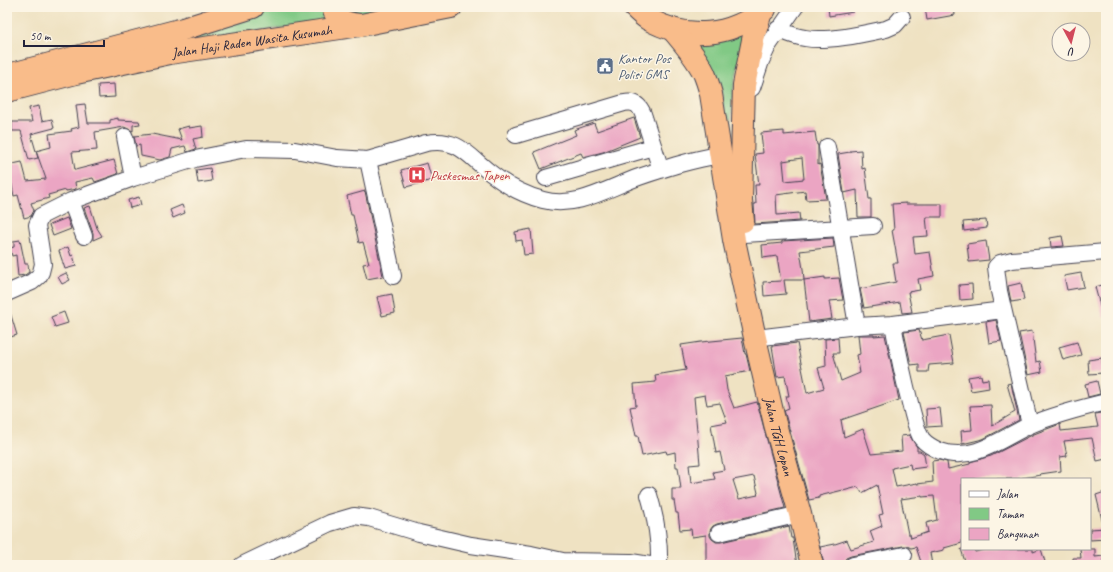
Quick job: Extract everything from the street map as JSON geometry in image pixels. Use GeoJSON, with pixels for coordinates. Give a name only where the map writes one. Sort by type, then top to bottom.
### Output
{"type":"FeatureCollection","features":[{"type":"Feature","properties":{"kind":"highway","name":"Jalan Haji Raden Wasita Kusumah"},"geometry":{"type":"LineString","coordinates":[[7,76],[183,29],[253,7]]}},
{"type":"Feature","properties":{"kind":"highway"},"geometry":{"type":"LineString","coordinates":[[333,7],[336,16],[341,21],[361,25]]}},
{"type":"Feature","properties":{"kind":"highway","name":"Jalan Haji Raden Wasita Kusumah"},"geometry":{"type":"LineString","coordinates":[[7,91],[76,73],[170,52],[361,25],[451,7]]}},
{"type":"Feature","properties":{"kind":"highway"},"geometry":{"type":"LineString","coordinates":[[634,7],[648,18],[672,29],[689,33],[723,31],[740,25],[764,10]]}},
{"type":"Feature","properties":{"kind":"highway"},"geometry":{"type":"LineString","coordinates":[[749,306],[734,240],[734,200],[744,85],[754,36],[764,10]]}},
{"type":"Feature","properties":{"kind":"highway"},"geometry":{"type":"LineString","coordinates":[[672,29],[688,48],[704,74],[714,106],[721,155],[744,234],[749,306]]}},
{"type":"Feature","properties":{"kind":"highway","name":"Jalan TGH Lopan"},"geometry":{"type":"LineString","coordinates":[[749,306],[754,338],[812,565]]}},
{"type":"Feature","properties":{"kind":"street"},"geometry":{"type":"LineString","coordinates":[[742,118],[761,61],[768,46],[778,29],[795,7]]}},
{"type":"Feature","properties":{"kind":"street"},"geometry":{"type":"LineString","coordinates":[[778,29],[793,36],[819,39],[886,29],[895,25],[902,17]]}},
{"type":"Feature","properties":{"kind":"street"},"geometry":{"type":"LineString","coordinates":[[516,134],[624,103],[634,102],[639,106],[644,114],[661,170]]}},
{"type":"Feature","properties":{"kind":"street"},"geometry":{"type":"LineString","coordinates":[[125,137],[133,178]]}},
{"type":"Feature","properties":{"kind":"street"},"geometry":{"type":"LineString","coordinates":[[7,293],[32,282],[41,272],[43,264],[37,228],[38,220],[43,214],[70,201],[133,178],[195,159],[246,149],[295,150],[337,158],[368,160],[426,143],[447,142],[462,150],[491,174],[509,186],[529,196],[563,203],[580,200],[661,170],[707,157],[721,155]]}},
{"type":"Feature","properties":{"kind":"street"},"geometry":{"type":"LineString","coordinates":[[546,178],[654,147]]}},
{"type":"Feature","properties":{"kind":"street"},"geometry":{"type":"LineString","coordinates":[[827,147],[857,326]]}},
{"type":"Feature","properties":{"kind":"street"},"geometry":{"type":"LineString","coordinates":[[368,160],[393,276]]}},
{"type":"Feature","properties":{"kind":"street"},"geometry":{"type":"LineString","coordinates":[[70,201],[84,236]]}},
{"type":"Feature","properties":{"kind":"street"},"geometry":{"type":"LineString","coordinates":[[744,234],[873,226]]}},
{"type":"Feature","properties":{"kind":"street"},"geometry":{"type":"LineString","coordinates":[[1030,425],[1003,310],[996,267],[1000,263],[1030,257],[1106,252]]}},
{"type":"Feature","properties":{"kind":"street"},"geometry":{"type":"LineString","coordinates":[[754,338],[857,326],[893,324],[1003,310]]}},
{"type":"Feature","properties":{"kind":"street"},"geometry":{"type":"LineString","coordinates":[[893,324],[906,388],[919,433],[923,440],[934,449],[948,454],[968,453],[992,445],[1030,425],[1106,402]]}},
{"type":"Feature","properties":{"kind":"street"},"geometry":{"type":"LineString","coordinates":[[649,495],[658,527],[659,565]]}},
{"type":"Feature","properties":{"kind":"street"},"geometry":{"type":"LineString","coordinates":[[719,533],[800,514]]}},
{"type":"Feature","properties":{"kind":"street"},"geometry":{"type":"LineString","coordinates":[[242,565],[330,523],[354,516],[369,518],[419,533],[471,545],[532,554],[563,561],[631,562],[650,565]]}},
{"type":"Feature","properties":{"kind":"street"},"geometry":{"type":"LineString","coordinates":[[853,565],[904,554]]}},
{"type":"Feature","properties":{"kind":"green space"},"geometry":{"type":"Polygon","coordinates":[[[263,7],[324,7],[329,20],[27,71],[263,7]]]}},
{"type":"Feature","properties":{"kind":"green space"},"geometry":{"type":"Polygon","coordinates":[[[336,7],[419,7],[348,21],[336,7]]]}},
{"type":"Feature","properties":{"kind":"green space"},"geometry":{"type":"Polygon","coordinates":[[[748,29],[734,84],[731,123],[734,193],[720,82],[686,40],[748,29]]]}},
{"type":"Feature","properties":{"kind":"building"},"geometry":{"type":"Polygon","coordinates":[[[828,7],[853,7],[853,12],[829,16],[828,7]]]}},
{"type":"Feature","properties":{"kind":"building"},"geometry":{"type":"Polygon","coordinates":[[[925,7],[954,7],[955,15],[927,20],[925,7]]]}},
{"type":"Feature","properties":{"kind":"building"},"geometry":{"type":"Polygon","coordinates":[[[114,84],[115,97],[99,98],[98,85],[114,84]]]}},
{"type":"Feature","properties":{"kind":"building"},"geometry":{"type":"Polygon","coordinates":[[[85,104],[88,123],[110,123],[110,120],[118,118],[118,120],[139,121],[140,124],[133,125],[133,131],[124,127],[95,132],[97,150],[72,152],[75,170],[114,160],[118,174],[95,182],[93,178],[75,182],[76,189],[48,195],[49,198],[31,203],[34,211],[31,216],[24,218],[18,195],[14,196],[8,165],[22,162],[27,181],[46,179],[36,151],[51,147],[49,134],[72,131],[71,129],[79,127],[76,105],[85,104]]]}},
{"type":"Feature","properties":{"kind":"building"},"geometry":{"type":"Polygon","coordinates":[[[39,106],[42,121],[52,119],[54,128],[31,134],[38,158],[29,160],[21,131],[12,131],[12,122],[32,122],[29,108],[39,106]]]}},
{"type":"Feature","properties":{"kind":"building"},"geometry":{"type":"Polygon","coordinates":[[[634,118],[640,137],[603,152],[583,157],[581,153],[541,169],[534,152],[576,135],[574,130],[594,123],[597,131],[634,118]]]}},
{"type":"Feature","properties":{"kind":"building"},"geometry":{"type":"Polygon","coordinates":[[[189,126],[189,128],[202,126],[203,137],[193,139],[196,149],[187,152],[185,146],[172,149],[170,157],[160,160],[141,156],[140,145],[136,146],[134,136],[152,134],[182,140],[178,129],[189,126]]]}},
{"type":"Feature","properties":{"kind":"building"},"geometry":{"type":"Polygon","coordinates":[[[784,131],[784,135],[815,132],[818,145],[818,165],[820,164],[826,199],[806,200],[805,191],[776,195],[777,215],[799,213],[800,221],[755,224],[755,185],[759,185],[755,154],[763,153],[761,133],[784,131]],[[802,158],[783,161],[785,181],[804,179],[802,158]]]}},
{"type":"Feature","properties":{"kind":"building"},"geometry":{"type":"Polygon","coordinates":[[[861,150],[862,169],[865,168],[869,199],[871,199],[871,217],[858,217],[857,190],[844,193],[838,154],[861,150]]]}},
{"type":"Feature","properties":{"kind":"building","name":"Puskesmas Tapen"},"geometry":{"type":"Polygon","coordinates":[[[427,163],[432,180],[406,187],[401,170],[427,163]]]}},
{"type":"Feature","properties":{"kind":"building"},"geometry":{"type":"Polygon","coordinates":[[[210,168],[212,181],[198,183],[196,170],[210,168]]]}},
{"type":"Feature","properties":{"kind":"building"},"geometry":{"type":"Polygon","coordinates":[[[365,191],[383,276],[367,279],[363,264],[369,263],[363,242],[359,243],[347,196],[365,191]]]}},
{"type":"Feature","properties":{"kind":"building"},"geometry":{"type":"Polygon","coordinates":[[[139,197],[141,205],[130,208],[128,200],[139,197]]]}},
{"type":"Feature","properties":{"kind":"building"},"geometry":{"type":"Polygon","coordinates":[[[892,204],[942,204],[942,217],[926,217],[928,236],[913,237],[915,254],[930,252],[934,276],[918,279],[920,290],[908,292],[912,312],[902,313],[900,302],[864,308],[860,289],[896,282],[893,263],[898,263],[892,230],[894,230],[892,204]]]}},
{"type":"Feature","properties":{"kind":"building"},"geometry":{"type":"Polygon","coordinates":[[[182,205],[185,213],[173,218],[170,210],[182,205]]]}},
{"type":"Feature","properties":{"kind":"building"},"geometry":{"type":"Polygon","coordinates":[[[90,206],[97,228],[102,236],[93,240],[93,233],[84,208],[90,206]]]}},
{"type":"Feature","properties":{"kind":"building"},"geometry":{"type":"Polygon","coordinates":[[[67,218],[71,229],[53,236],[49,225],[67,218]]]}},
{"type":"Feature","properties":{"kind":"building"},"geometry":{"type":"Polygon","coordinates":[[[986,220],[987,228],[964,231],[963,222],[986,220]]]}},
{"type":"Feature","properties":{"kind":"building"},"geometry":{"type":"Polygon","coordinates":[[[531,229],[533,254],[524,255],[522,240],[516,241],[515,232],[531,229]]]}},
{"type":"Feature","properties":{"kind":"building"},"geometry":{"type":"Polygon","coordinates":[[[1062,236],[1064,246],[1051,247],[1050,238],[1062,236]]]}},
{"type":"Feature","properties":{"kind":"building"},"geometry":{"type":"Polygon","coordinates":[[[833,238],[834,247],[800,251],[804,280],[784,280],[786,294],[764,296],[763,282],[781,281],[777,256],[763,258],[762,245],[782,243],[782,241],[833,238]]]}},
{"type":"Feature","properties":{"kind":"building"},"geometry":{"type":"Polygon","coordinates":[[[20,240],[25,264],[28,264],[29,272],[25,275],[18,276],[16,255],[12,256],[10,248],[14,247],[14,241],[20,240]]]}},
{"type":"Feature","properties":{"kind":"building"},"geometry":{"type":"Polygon","coordinates":[[[986,241],[989,260],[969,262],[967,244],[986,241]]]}},
{"type":"Feature","properties":{"kind":"building"},"geometry":{"type":"Polygon","coordinates":[[[68,247],[71,256],[73,255],[76,266],[65,269],[59,251],[68,247]]]}},
{"type":"Feature","properties":{"kind":"building"},"geometry":{"type":"Polygon","coordinates":[[[66,273],[70,280],[62,284],[58,277],[66,273]]]}},
{"type":"Feature","properties":{"kind":"building"},"geometry":{"type":"Polygon","coordinates":[[[1081,273],[1084,287],[1067,290],[1064,276],[1081,273]]]}},
{"type":"Feature","properties":{"kind":"building"},"geometry":{"type":"Polygon","coordinates":[[[825,277],[825,279],[839,278],[843,300],[829,301],[832,319],[809,322],[804,280],[825,277]]]}},
{"type":"Feature","properties":{"kind":"building"},"geometry":{"type":"Polygon","coordinates":[[[1021,283],[1024,300],[1011,302],[1008,286],[1021,283]]]}},
{"type":"Feature","properties":{"kind":"building"},"geometry":{"type":"Polygon","coordinates":[[[972,284],[973,299],[960,300],[959,285],[972,284]]]}},
{"type":"Feature","properties":{"kind":"building"},"geometry":{"type":"Polygon","coordinates":[[[1106,284],[1106,317],[1103,317],[1095,287],[1106,284]]]}},
{"type":"Feature","properties":{"kind":"building"},"geometry":{"type":"Polygon","coordinates":[[[392,294],[395,313],[382,316],[377,297],[392,294]]]}},
{"type":"Feature","properties":{"kind":"building"},"geometry":{"type":"Polygon","coordinates":[[[9,309],[17,335],[7,338],[7,310],[9,309]]]}},
{"type":"Feature","properties":{"kind":"building"},"geometry":{"type":"Polygon","coordinates":[[[64,312],[68,323],[55,327],[51,317],[64,312]]]}},
{"type":"Feature","properties":{"kind":"building"},"geometry":{"type":"Polygon","coordinates":[[[996,320],[1001,341],[989,343],[986,322],[996,320]]]}},
{"type":"Feature","properties":{"kind":"building"},"geometry":{"type":"Polygon","coordinates":[[[919,330],[922,340],[949,335],[954,363],[929,365],[928,372],[919,372],[919,364],[911,365],[904,332],[919,330]]]}},
{"type":"Feature","properties":{"kind":"building"},"geometry":{"type":"Polygon","coordinates":[[[1032,331],[1036,362],[1040,361],[1042,372],[1028,375],[1019,333],[1032,331]]]}},
{"type":"Feature","properties":{"kind":"building"},"geometry":{"type":"Polygon","coordinates":[[[858,335],[885,335],[899,400],[841,420],[844,437],[863,429],[871,454],[902,451],[901,436],[909,435],[917,447],[917,451],[924,454],[926,467],[911,469],[910,464],[892,468],[896,487],[933,482],[932,461],[939,460],[947,462],[948,469],[970,464],[970,462],[991,456],[1034,434],[1060,424],[1061,431],[1098,427],[1095,414],[1106,412],[1106,459],[1097,461],[1092,438],[1064,441],[1067,456],[1060,457],[1061,471],[1022,478],[961,478],[961,543],[944,548],[944,550],[930,553],[932,565],[922,565],[916,547],[911,548],[903,546],[851,556],[846,558],[844,564],[841,565],[824,565],[820,547],[847,540],[851,549],[874,542],[870,531],[882,526],[879,515],[883,514],[877,485],[862,493],[858,487],[819,496],[819,498],[809,500],[784,410],[789,408],[786,396],[789,396],[785,376],[777,377],[772,346],[797,343],[807,393],[824,388],[818,368],[826,366],[825,339],[838,338],[839,353],[833,353],[841,381],[860,373],[857,355],[860,354],[858,335]],[[934,496],[901,499],[908,534],[910,534],[911,538],[928,532],[926,523],[937,520],[934,496]]]}},
{"type":"Feature","properties":{"kind":"building"},"geometry":{"type":"Polygon","coordinates":[[[742,338],[750,371],[725,376],[727,390],[734,408],[757,402],[785,508],[717,524],[710,530],[710,536],[716,542],[721,542],[789,526],[791,538],[793,538],[797,565],[706,565],[706,535],[692,537],[691,529],[680,530],[678,513],[676,513],[674,500],[672,500],[672,489],[681,489],[678,467],[676,467],[675,452],[667,454],[666,451],[642,456],[630,407],[636,406],[634,384],[656,382],[655,375],[686,370],[681,345],[742,338]],[[705,395],[694,397],[700,464],[689,465],[691,483],[715,479],[713,472],[724,470],[720,452],[716,453],[711,425],[727,422],[720,403],[707,405],[705,395]],[[754,476],[733,480],[739,499],[758,495],[754,476]]]}},
{"type":"Feature","properties":{"kind":"building"},"geometry":{"type":"Polygon","coordinates":[[[1077,342],[1081,355],[1063,360],[1059,347],[1077,342]]]}},
{"type":"Feature","properties":{"kind":"building"},"geometry":{"type":"Polygon","coordinates":[[[1102,358],[1103,373],[1089,374],[1088,360],[1102,358]]]}},
{"type":"Feature","properties":{"kind":"building"},"geometry":{"type":"Polygon","coordinates":[[[981,375],[982,380],[988,379],[989,388],[971,391],[968,377],[981,375]]]}},
{"type":"Feature","properties":{"kind":"building"},"geometry":{"type":"Polygon","coordinates":[[[1097,381],[1100,394],[1088,397],[1085,384],[1097,381]]]}},
{"type":"Feature","properties":{"kind":"building"},"geometry":{"type":"Polygon","coordinates":[[[1011,383],[1019,420],[983,439],[962,444],[961,431],[972,430],[970,406],[991,405],[992,426],[1015,412],[1007,384],[1011,383]]]}},
{"type":"Feature","properties":{"kind":"building"},"geometry":{"type":"Polygon","coordinates":[[[940,408],[942,426],[927,427],[926,409],[940,408]]]}},
{"type":"Feature","properties":{"kind":"building"},"geometry":{"type":"Polygon","coordinates":[[[1105,492],[1106,523],[1103,524],[1096,495],[1105,492]]]}},
{"type":"Feature","properties":{"kind":"building"},"geometry":{"type":"Polygon","coordinates":[[[1106,528],[1106,539],[1091,540],[1091,529],[1106,528]]]}},
{"type":"Feature","properties":{"kind":"building"},"geometry":{"type":"Polygon","coordinates":[[[1095,549],[1095,557],[1104,556],[1104,565],[1073,565],[1073,558],[1081,558],[1080,550],[1095,549]]]}},
{"type":"Feature","properties":{"kind":"building"},"geometry":{"type":"Polygon","coordinates":[[[961,550],[974,550],[975,552],[983,550],[1033,550],[1033,552],[1041,550],[1046,565],[966,565],[961,550]]]}},
{"type":"Feature","properties":{"kind":"place","name":"Kantor Pos Polisi GMS"},"geometry":{"type":"Point","coordinates":[605,66]}},
{"type":"Feature","properties":{"kind":"place","name":"Puskesmas Tapen"},"geometry":{"type":"Point","coordinates":[417,175]}}]}
